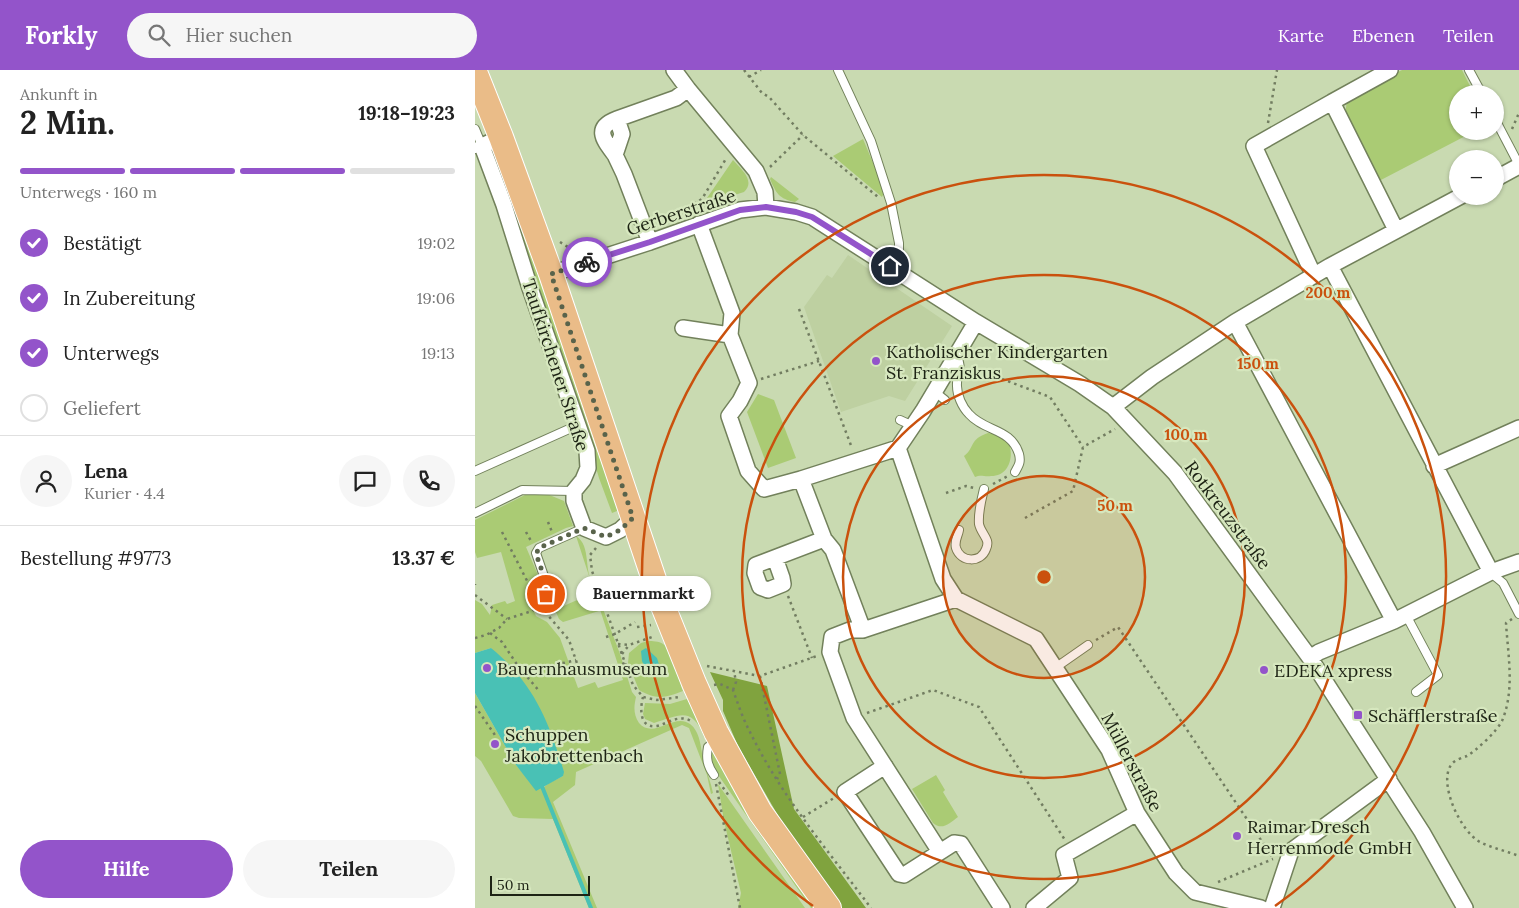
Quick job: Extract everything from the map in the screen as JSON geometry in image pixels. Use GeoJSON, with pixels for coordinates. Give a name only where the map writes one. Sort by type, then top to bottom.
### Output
{"type":"FeatureCollection","features":[{"type":"Feature","properties":{"kind":"main road","name":"Taufkirchener Straße"},"geometry":{"type":"LineString","coordinates":[[475,72],[486,144],[551,274],[673,635],[719,738],[760,812],[829,908]]}},
{"type":"Feature","properties":{"kind":"street"},"geometry":{"type":"LineString","coordinates":[[674,70],[756,171],[765,192],[766,207]]}},
{"type":"Feature","properties":{"kind":"street"},"geometry":{"type":"LineString","coordinates":[[1314,276],[1254,146],[1390,70]]}},
{"type":"Feature","properties":{"kind":"street"},"geometry":{"type":"LineString","coordinates":[[650,242],[624,174],[602,134],[603,127],[617,119],[676,98],[688,89]]}},
{"type":"Feature","properties":{"kind":"street"},"geometry":{"type":"LineString","coordinates":[[1332,102],[1396,230]]}},
{"type":"Feature","properties":{"kind":"street","name":"Taufkirchener Straße"},"geometry":{"type":"LineString","coordinates":[[486,144],[539,314],[587,452],[588,468],[583,480],[574,491]]}},
{"type":"Feature","properties":{"kind":"street"},"geometry":{"type":"LineString","coordinates":[[1504,174],[1519,166]]}},
{"type":"Feature","properties":{"kind":"street"},"geometry":{"type":"LineString","coordinates":[[1113,407],[1235,322],[1330,266],[1449,202]]}},
{"type":"Feature","properties":{"kind":"street","name":"Gerberstraße"},"geometry":{"type":"LineString","coordinates":[[551,274],[740,210],[766,207]]}},
{"type":"Feature","properties":{"kind":"street","name":"Rotkreuzstraße"},"geometry":{"type":"LineString","coordinates":[[766,207],[812,217],[976,322],[1080,384],[1113,407],[1175,473],[1310,658],[1422,832],[1465,908]]}},
{"type":"Feature","properties":{"kind":"street"},"geometry":{"type":"LineString","coordinates":[[699,224],[733,313],[730,334],[749,383],[740,401],[729,416],[748,471],[764,489],[898,448]]}},
{"type":"Feature","properties":{"kind":"street"},"geometry":{"type":"LineString","coordinates":[[1330,266],[1491,572]]}},
{"type":"Feature","properties":{"kind":"street"},"geometry":{"type":"LineString","coordinates":[[940,852],[854,718],[830,652],[832,637],[850,630],[863,630],[956,599],[943,579],[898,448],[906,423],[940,396],[956,356],[976,322]]}},
{"type":"Feature","properties":{"kind":"street"},"geometry":{"type":"LineString","coordinates":[[1235,322],[1400,618]]}},
{"type":"Feature","properties":{"kind":"street"},"geometry":{"type":"LineString","coordinates":[[683,328],[730,334]]}},
{"type":"Feature","properties":{"kind":"street"},"geometry":{"type":"LineString","coordinates":[[1434,466],[1519,428]]}},
{"type":"Feature","properties":{"kind":"street"},"geometry":{"type":"LineString","coordinates":[[801,479],[824,539],[833,550],[863,630]]}},
{"type":"Feature","properties":{"kind":"street"},"geometry":{"type":"LineString","coordinates":[[574,491],[574,501],[584,528],[606,537],[620,530],[633,518]]}},
{"type":"Feature","properties":{"kind":"street"},"geometry":{"type":"LineString","coordinates":[[775,558],[783,584],[767,590],[760,587],[755,573],[756,565],[824,539]]}},
{"type":"Feature","properties":{"kind":"street"},"geometry":{"type":"LineString","coordinates":[[1310,658],[1319,652],[1400,618],[1491,572],[1519,562]]}},
{"type":"Feature","properties":{"kind":"street","name":"Müllerstraße"},"geometry":{"type":"LineString","coordinates":[[956,599],[1036,639],[1109,750],[1137,813],[1175,872],[1195,892]]}},
{"type":"Feature","properties":{"kind":"street"},"geometry":{"type":"LineString","coordinates":[[885,766],[845,792],[899,874],[904,875],[955,843],[961,844],[998,906]]}},
{"type":"Feature","properties":{"kind":"street"},"geometry":{"type":"LineString","coordinates":[[1272,908],[1291,851],[1389,779]]}},
{"type":"Feature","properties":{"kind":"street"},"geometry":{"type":"LineString","coordinates":[[1034,908],[1070,878],[1064,855],[1137,813]]}},
{"type":"Feature","properties":{"kind":"street"},"geometry":{"type":"LineString","coordinates":[[1195,892],[1261,908]]}},
{"type":"Feature","properties":{"kind":"lane"},"geometry":{"type":"LineString","coordinates":[[839,70],[871,141],[891,203],[899,242],[899,250],[894,259]]}},
{"type":"Feature","properties":{"kind":"lane"},"geometry":{"type":"LineString","coordinates":[[1469,70],[1477,85]]}},
{"type":"Feature","properties":{"kind":"lane","name":"Taufkirchener Straße"},"geometry":{"type":"LineString","coordinates":[[475,129],[486,144]]}},
{"type":"Feature","properties":{"kind":"lane"},"geometry":{"type":"LineString","coordinates":[[1504,136],[1519,166]]}},
{"type":"Feature","properties":{"kind":"lane"},"geometry":{"type":"LineString","coordinates":[[956,356],[960,365],[957,385],[963,407],[969,416],[979,423],[1013,441],[1021,459],[1015,472]]}},
{"type":"Feature","properties":{"kind":"lane"},"geometry":{"type":"LineString","coordinates":[[475,471],[578,425]]}},
{"type":"Feature","properties":{"kind":"lane"},"geometry":{"type":"LineString","coordinates":[[959,530],[955,541],[958,553],[969,560],[981,557],[987,546],[986,538],[979,526],[979,505],[984,489]]}},
{"type":"Feature","properties":{"kind":"lane"},"geometry":{"type":"LineString","coordinates":[[475,513],[522,490],[574,491]]}},
{"type":"Feature","properties":{"kind":"lane"},"geometry":{"type":"LineString","coordinates":[[546,594],[547,585],[536,554],[539,548],[584,528]]}},
{"type":"Feature","properties":{"kind":"lane"},"geometry":{"type":"LineString","coordinates":[[1491,572],[1503,583],[1519,613]]}},
{"type":"Feature","properties":{"kind":"lane"},"geometry":{"type":"LineString","coordinates":[[1400,618],[1437,675],[1416,692]]}},
{"type":"Feature","properties":{"kind":"lane"},"geometry":{"type":"LineString","coordinates":[[1055,668],[1088,645]]}},
{"type":"Feature","properties":{"kind":"lane"},"geometry":{"type":"LineString","coordinates":[[714,775],[708,766],[706,757],[708,746],[719,738]]}},
{"type":"Feature","properties":{"kind":"path"},"geometry":{"type":"LineString","coordinates":[[744,70],[762,93],[769,97],[803,135],[881,200],[891,203]]}},
{"type":"Feature","properties":{"kind":"path"},"geometry":{"type":"LineString","coordinates":[[749,76],[761,70]]}},
{"type":"Feature","properties":{"kind":"path"},"geometry":{"type":"LineString","coordinates":[[1265,140],[1277,70]]}},
{"type":"Feature","properties":{"kind":"path"},"geometry":{"type":"LineString","coordinates":[[1507,142],[1519,113]]}},
{"type":"Feature","properties":{"kind":"path"},"geometry":{"type":"LineString","coordinates":[[767,170],[803,135]]}},
{"type":"Feature","properties":{"kind":"path"},"geometry":{"type":"LineString","coordinates":[[699,224],[695,203],[702,200],[726,160],[733,144]]}},
{"type":"Feature","properties":{"kind":"path"},"geometry":{"type":"LineString","coordinates":[[799,309],[857,461]]}},
{"type":"Feature","properties":{"kind":"path"},"geometry":{"type":"LineString","coordinates":[[749,383],[819,361]]}},
{"type":"Feature","properties":{"kind":"path"},"geometry":{"type":"LineString","coordinates":[[1002,379],[1050,397],[1083,447]]}},
{"type":"Feature","properties":{"kind":"path"},"geometry":{"type":"LineString","coordinates":[[1025,518],[1073,490],[1083,447],[1115,428]]}},
{"type":"Feature","properties":{"kind":"path"},"geometry":{"type":"LineString","coordinates":[[847,433],[853,431]]}},
{"type":"Feature","properties":{"kind":"path"},"geometry":{"type":"LineString","coordinates":[[1036,507],[1039,510]]}},
{"type":"Feature","properties":{"kind":"path"},"geometry":{"type":"LineString","coordinates":[[502,532],[540,606],[569,640],[581,675]]}},
{"type":"Feature","properties":{"kind":"path"},"geometry":{"type":"LineString","coordinates":[[606,537],[590,555],[592,571],[633,685],[643,697],[657,700],[686,695]]}},
{"type":"Feature","properties":{"kind":"path"},"geometry":{"type":"LineString","coordinates":[[702,666],[735,670],[760,676],[812,658],[783,584]]}},
{"type":"Feature","properties":{"kind":"path"},"geometry":{"type":"LineString","coordinates":[[475,594],[507,619]]}},
{"type":"Feature","properties":{"kind":"path"},"geometry":{"type":"LineString","coordinates":[[475,638],[499,628],[507,619],[532,611],[540,606],[546,594]]}},
{"type":"Feature","properties":{"kind":"path"},"geometry":{"type":"LineString","coordinates":[[1519,613],[1505,624],[1511,680],[1509,703],[1501,723],[1487,739],[1469,754],[1452,763],[1448,772],[1450,798],[1467,830],[1478,841],[1519,856]]}},
{"type":"Feature","properties":{"kind":"path"},"geometry":{"type":"LineString","coordinates":[[605,637],[615,634],[635,622]]}},
{"type":"Feature","properties":{"kind":"path"},"geometry":{"type":"LineString","coordinates":[[637,627],[648,626]]}},
{"type":"Feature","properties":{"kind":"path"},"geometry":{"type":"LineString","coordinates":[[1088,645],[1118,627],[1273,858],[1195,892]]}},
{"type":"Feature","properties":{"kind":"path"},"geometry":{"type":"LineString","coordinates":[[490,633],[502,642],[518,666],[540,692]]}},
{"type":"Feature","properties":{"kind":"path"},"geometry":{"type":"LineString","coordinates":[[618,644],[629,645],[663,633]]}},
{"type":"Feature","properties":{"kind":"path"},"geometry":{"type":"LineString","coordinates":[[622,654],[629,645]]}},
{"type":"Feature","properties":{"kind":"path"},"geometry":{"type":"LineString","coordinates":[[556,662],[564,664],[576,660]]}},
{"type":"Feature","properties":{"kind":"path"},"geometry":{"type":"LineString","coordinates":[[616,666],[625,663]]}},
{"type":"Feature","properties":{"kind":"path"},"geometry":{"type":"LineString","coordinates":[[735,670],[736,682],[733,690],[750,733],[803,818],[871,908]]}},
{"type":"Feature","properties":{"kind":"path"},"geometry":{"type":"LineString","coordinates":[[760,676],[780,774],[777,779]]}},
{"type":"Feature","properties":{"kind":"path"},"geometry":{"type":"LineString","coordinates":[[708,686],[720,684],[733,690]]}},
{"type":"Feature","properties":{"kind":"path"},"geometry":{"type":"LineString","coordinates":[[854,718],[933,690],[979,707],[1072,850]]}},
{"type":"Feature","properties":{"kind":"path"},"geometry":{"type":"LineString","coordinates":[[643,697],[641,714],[643,720],[649,726],[656,726],[678,718],[693,722]]}},
{"type":"Feature","properties":{"kind":"path"},"geometry":{"type":"LineString","coordinates":[[475,706],[497,738]]}},
{"type":"Feature","properties":{"kind":"path"},"geometry":{"type":"LineString","coordinates":[[714,775],[740,908]]}},
{"type":"Feature","properties":{"kind":"path"},"geometry":{"type":"LineString","coordinates":[[803,818],[845,792]]}},
{"type":"Feature","properties":{"kind":"shaded area","name":"Katholischer Kindergarten St. Franziskus"},"geometry":{"type":"Polygon","coordinates":[[[848,255],[952,326],[905,401],[889,396],[841,412],[804,307],[827,275],[832,278],[848,255]]]}},
{"type":"Feature","properties":{"kind":"green space"},"geometry":{"type":"Polygon","coordinates":[[[1402,70],[1462,70],[1470,85],[1449,85],[1449,140],[1458,140],[1379,181],[1346,118],[1346,106],[1349,99],[1374,83],[1402,70]]]}},
{"type":"Feature","properties":{"kind":"green space"},"geometry":{"type":"Polygon","coordinates":[[[863,139],[884,189],[882,197],[833,156],[863,139]]]}},
{"type":"Feature","properties":{"kind":"green space"},"geometry":{"type":"Polygon","coordinates":[[[494,152],[619,497],[622,509],[612,513],[489,154],[494,152]]]}},
{"type":"Feature","properties":{"kind":"green space"},"geometry":{"type":"Polygon","coordinates":[[[733,160],[748,179],[747,188],[744,192],[712,202],[707,198],[733,160]]]}},
{"type":"Feature","properties":{"kind":"green space"},"geometry":{"type":"Polygon","coordinates":[[[771,177],[799,199],[795,202],[790,201],[779,195],[770,179],[771,177]]]}},
{"type":"Feature","properties":{"kind":"green space"},"geometry":{"type":"Polygon","coordinates":[[[758,394],[774,400],[796,458],[768,468],[747,412],[758,394]]]}},
{"type":"Feature","properties":{"kind":"green space"},"geometry":{"type":"Polygon","coordinates":[[[988,433],[997,435],[1009,443],[1011,454],[1009,465],[1002,473],[997,475],[975,477],[964,456],[978,438],[988,433]]]}},
{"type":"Feature","properties":{"kind":"green space"},"geometry":{"type":"Polygon","coordinates":[[[547,494],[564,501],[573,526],[526,547],[544,589],[541,594],[530,602],[536,616],[547,622],[560,638],[578,688],[595,682],[598,688],[623,680],[576,536],[584,546],[591,580],[620,654],[632,692],[636,697],[635,710],[637,720],[645,727],[651,729],[677,721],[684,721],[690,724],[700,740],[703,759],[713,793],[711,794],[707,775],[689,728],[682,725],[576,772],[575,785],[553,802],[597,908],[589,908],[553,819],[519,818],[513,816],[481,761],[475,756],[475,693],[516,765],[522,772],[543,788],[563,776],[491,648],[475,653],[475,600],[482,604],[490,615],[492,605],[505,601],[507,604],[515,601],[501,552],[477,558],[475,552],[475,520],[525,495],[547,494]]]}},
{"type":"Feature","properties":{"kind":"green space"},"geometry":{"type":"Polygon","coordinates":[[[554,593],[559,608],[584,597],[585,600],[593,596],[599,611],[563,622],[559,619],[549,596],[554,593]]]}},
{"type":"Feature","properties":{"kind":"green space"},"geometry":{"type":"Polygon","coordinates":[[[648,641],[660,642],[667,648],[673,659],[683,691],[656,697],[639,690],[628,663],[629,653],[641,643],[648,641]]]}},
{"type":"Feature","properties":{"kind":"green space"},"geometry":{"type":"Polygon","coordinates":[[[710,672],[767,686],[794,809],[866,908],[838,908],[780,819],[738,746],[723,711],[723,700],[710,672]]]}},
{"type":"Feature","properties":{"kind":"green space"},"geometry":{"type":"Polygon","coordinates":[[[687,699],[709,738],[706,739],[704,737],[695,721],[684,715],[654,723],[645,719],[643,714],[645,703],[670,704],[687,699]]]}},
{"type":"Feature","properties":{"kind":"green space"},"geometry":{"type":"Polygon","coordinates":[[[715,749],[819,908],[811,908],[714,769],[710,759],[715,749]]]}},
{"type":"Feature","properties":{"kind":"green space"},"geometry":{"type":"Polygon","coordinates":[[[936,775],[945,790],[943,792],[958,817],[943,826],[933,823],[912,789],[936,775]]]}},
{"type":"Feature","properties":{"kind":"green space"},"geometry":{"type":"Polygon","coordinates":[[[718,784],[805,908],[738,908],[741,893],[724,821],[718,784]]]}},
{"type":"Feature","properties":{"kind":"water"},"geometry":{"type":"Polygon","coordinates":[[[491,648],[518,675],[538,704],[552,736],[564,772],[563,776],[536,791],[516,765],[475,693],[475,653],[491,648]]]}},
{"type":"Feature","properties":{"kind":"water"},"geometry":{"type":"Polygon","coordinates":[[[646,648],[657,658],[661,671],[645,668],[641,651],[646,648]]]}},
{"type":"Feature","properties":{"kind":"waterway"},"geometry":{"type":"LineString","coordinates":[[541,784],[591,908]]}},
{"type":"Feature","properties":{"kind":"way so far"},"geometry":{"type":"LineString","coordinates":[[546,594],[547,585],[536,554],[539,548],[584,528],[606,537],[620,530],[633,518],[551,274],[587,262]]}},
{"type":"Feature","properties":{"kind":"place","name":"Katholischer Kindergarten St. Franziskus"},"geometry":{"type":"Point","coordinates":[876,361]}},
{"type":"Feature","properties":{"kind":"place","name":"Bauernmarkt"},"geometry":{"type":"Point","coordinates":[546,594]}},
{"type":"Feature","properties":{"kind":"place","name":"Bauernhausmuseum"},"geometry":{"type":"Point","coordinates":[487,668]}},
{"type":"Feature","properties":{"kind":"place","name":"EDEKA xpress"},"geometry":{"type":"Point","coordinates":[1264,670]}},
{"type":"Feature","properties":{"kind":"place","name":"Schäfflerstraße"},"geometry":{"type":"Point","coordinates":[1358,715]}},
{"type":"Feature","properties":{"kind":"place","name":"Schuppen Jakobrettenbach"},"geometry":{"type":"Point","coordinates":[495,744]}},
{"type":"Feature","properties":{"kind":"place","name":"Raimar Dresch Herrenmode GmbH"},"geometry":{"type":"Point","coordinates":[1237,836]}},
{"type":"Feature","properties":{"kind":"route"},"geometry":{"type":"LineString","coordinates":[[587,262],[740,210],[766,207],[812,217],[890,266]]}}]}
